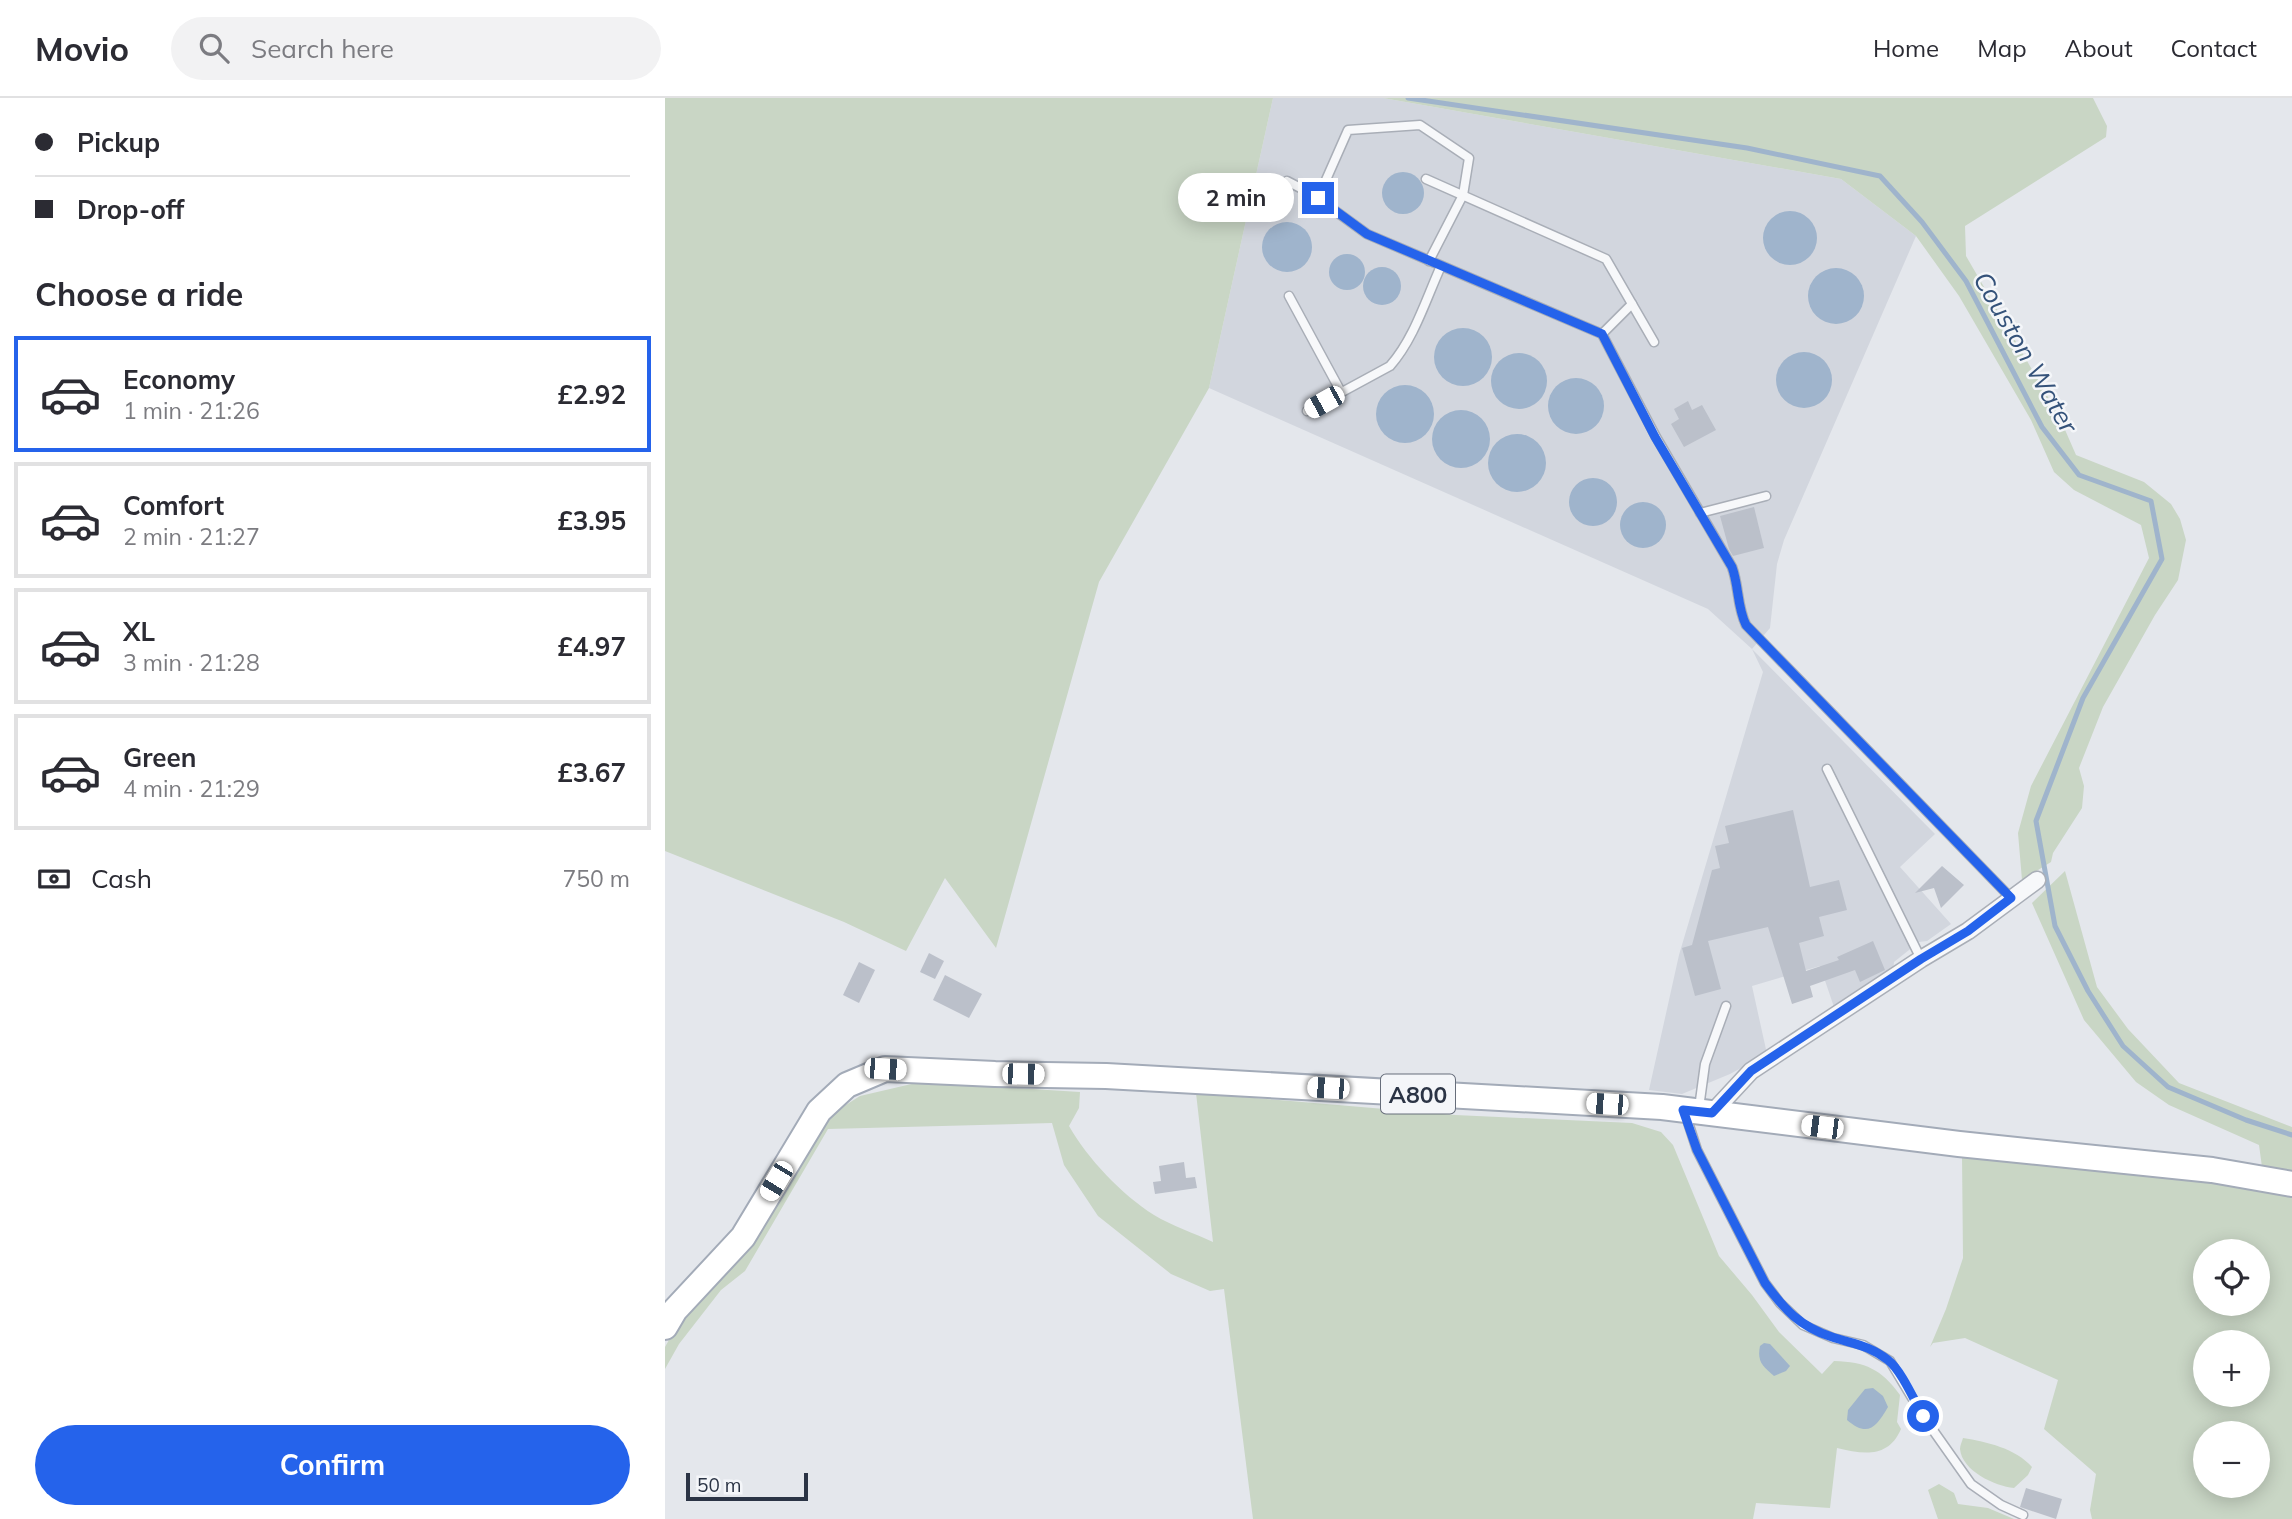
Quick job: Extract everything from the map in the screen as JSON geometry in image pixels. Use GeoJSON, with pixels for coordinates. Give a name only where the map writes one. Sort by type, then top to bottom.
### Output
{"type":"FeatureCollection","features":[{"type":"Feature","properties":{"kind":"main road","name":"A800"},"geometry":{"type":"LineString","coordinates":[[665,1327],[675,1310],[743,1237],[819,1111],[847,1085],[885,1069],[1106,1076],[1698,1111],[1959,1144],[2212,1170],[2292,1184]]}},
{"type":"Feature","properties":{"kind":"street"},"geometry":{"type":"LineString","coordinates":[[1698,1111],[1751,1071],[1968,931],[2037,880]]}},
{"type":"Feature","properties":{"kind":"lane"},"geometry":{"type":"LineString","coordinates":[[1318,198],[1348,130],[1420,125],[1468,159],[1463,195],[1429,261]]}},
{"type":"Feature","properties":{"kind":"lane"},"geometry":{"type":"LineString","coordinates":[[1426,179],[1606,259],[1654,342]]}},
{"type":"Feature","properties":{"kind":"lane"},"geometry":{"type":"LineString","coordinates":[[1287,181],[1318,198],[1367,234],[1602,334],[1655,437],[1732,567],[1741,615],[1746,625],[2011,898]]}},
{"type":"Feature","properties":{"kind":"lane"},"geometry":{"type":"LineString","coordinates":[[1307,411],[1390,366],[1398,357],[1441,266]]}},
{"type":"Feature","properties":{"kind":"lane"},"geometry":{"type":"LineString","coordinates":[[1289,296],[1341,392]]}},
{"type":"Feature","properties":{"kind":"lane"},"geometry":{"type":"LineString","coordinates":[[1602,334],[1632,304]]}},
{"type":"Feature","properties":{"kind":"lane"},"geometry":{"type":"LineString","coordinates":[[1700,513],[1766,496]]}},
{"type":"Feature","properties":{"kind":"lane"},"geometry":{"type":"LineString","coordinates":[[1827,769],[1921,959]]}},
{"type":"Feature","properties":{"kind":"lane"},"geometry":{"type":"LineString","coordinates":[[1726,1006],[1705,1064],[1698,1111],[1697,1150],[1765,1283],[1780,1303],[1803,1325],[1833,1338],[1863,1345],[1890,1361],[1923,1416],[1971,1483],[2001,1505],[2023,1515]]}},
{"type":"Feature","properties":{"kind":"shaded area"},"geometry":{"type":"Polygon","coordinates":[[[1273,98],[1383,98],[1841,179],[1916,236],[1784,540],[1777,564],[1770,628],[1752,649],[1708,609],[1209,388],[1273,98]]]}},
{"type":"Feature","properties":{"kind":"shaded area"},"geometry":{"type":"Polygon","coordinates":[[[1752,649],[1935,834],[1900,867],[1951,924],[1927,941],[1919,942],[1894,962],[1893,972],[1834,1007],[1820,966],[1752,986],[1767,1054],[1730,1074],[1682,1094],[1649,1090],[1679,955],[1763,672],[1752,649]]]}},
{"type":"Feature","properties":{"kind":"green space"},"geometry":{"type":"Polygon","coordinates":[[[665,98],[1273,98],[1209,388],[1099,582],[996,948],[945,878],[906,951],[844,922],[665,851],[665,98]]]}},
{"type":"Feature","properties":{"kind":"green space"},"geometry":{"type":"Polygon","coordinates":[[[1383,98],[2093,98],[2107,126],[2106,137],[1965,226],[1966,256],[2059,416],[2076,455],[2144,482],[2171,504],[2180,519],[2186,540],[2178,580],[2103,707],[2079,768],[2084,786],[2082,808],[2053,853],[2051,862],[2022,880],[2018,833],[2031,786],[2149,558],[2141,525],[2074,490],[2054,472],[2031,420],[1959,296],[1916,236],[1841,179],[1383,98]]]}},
{"type":"Feature","properties":{"kind":"green space"},"geometry":{"type":"Polygon","coordinates":[[[2065,871],[2097,987],[2128,1029],[2179,1083],[2292,1127],[2292,1172],[2262,1167],[2259,1145],[2169,1105],[2136,1082],[2084,1020],[2032,903],[2065,871]]]}},
{"type":"Feature","properties":{"kind":"green space"},"geometry":{"type":"Polygon","coordinates":[[[920,1082],[1080,1092],[1079,1108],[1069,1126],[1096,1163],[1129,1197],[1154,1215],[1213,1242],[1196,1093],[1455,1115],[1632,1123],[1661,1132],[1673,1145],[1719,1256],[1779,1332],[1822,1374],[1834,1361],[1864,1365],[1879,1373],[1900,1395],[1897,1422],[1901,1429],[1896,1439],[1882,1450],[1865,1453],[1837,1448],[1830,1508],[1756,1503],[1753,1519],[1253,1519],[1224,1289],[1210,1291],[1171,1274],[1098,1216],[1064,1165],[1052,1123],[828,1129],[745,1271],[721,1290],[679,1344],[665,1369],[665,1347],[674,1331],[833,1113],[860,1096],[920,1082]]]}},
{"type":"Feature","properties":{"kind":"green space"},"geometry":{"type":"Polygon","coordinates":[[[1962,1155],[2207,1181],[2292,1194],[2292,1519],[2092,1519],[2090,1510],[2096,1474],[2044,1429],[2058,1380],[1965,1338],[1933,1343],[1930,1347],[1963,1258],[1962,1155]]]}},
{"type":"Feature","properties":{"kind":"green space"},"geometry":{"type":"Polygon","coordinates":[[[1963,1438],[2009,1451],[2032,1467],[2028,1475],[2014,1488],[1989,1481],[1973,1470],[1962,1457],[1960,1449],[1963,1438]]]}},
{"type":"Feature","properties":{"kind":"green space"},"geometry":{"type":"Polygon","coordinates":[[[1939,1484],[1954,1493],[1958,1504],[1988,1508],[2014,1519],[1938,1519],[1928,1490],[1939,1484]]]}},
{"type":"Feature","properties":{"kind":"water"},"geometry":{"type":"Polygon","coordinates":[[[1403,172],[1418,178],[1424,193],[1418,208],[1403,214],[1388,208],[1382,193],[1388,178],[1403,172]]]}},
{"type":"Feature","properties":{"kind":"water"},"geometry":{"type":"Polygon","coordinates":[[[1795,211],[1805,215],[1813,223],[1817,238],[1813,253],[1805,261],[1785,265],[1775,261],[1767,253],[1763,233],[1767,223],[1775,215],[1795,211]]]}},
{"type":"Feature","properties":{"kind":"water"},"geometry":{"type":"Polygon","coordinates":[[[1287,222],[1305,229],[1312,247],[1305,265],[1287,272],[1269,265],[1262,247],[1269,229],[1287,222]]]}},
{"type":"Feature","properties":{"kind":"water"},"geometry":{"type":"Polygon","coordinates":[[[1347,254],[1360,259],[1365,272],[1360,285],[1347,290],[1334,285],[1329,272],[1334,259],[1347,254]]]}},
{"type":"Feature","properties":{"kind":"water"},"geometry":{"type":"Polygon","coordinates":[[[1382,267],[1395,273],[1401,286],[1395,299],[1382,305],[1369,299],[1363,286],[1369,273],[1382,267]]]}},
{"type":"Feature","properties":{"kind":"water"},"geometry":{"type":"Polygon","coordinates":[[[1836,268],[1847,270],[1856,276],[1862,285],[1862,307],[1856,316],[1847,322],[1836,324],[1825,322],[1816,316],[1810,307],[1808,296],[1810,285],[1816,276],[1825,270],[1836,268]]]}},
{"type":"Feature","properties":{"kind":"water"},"geometry":{"type":"Polygon","coordinates":[[[1463,328],[1479,333],[1487,341],[1492,357],[1487,373],[1479,381],[1463,386],[1447,381],[1439,373],[1434,357],[1439,341],[1447,333],[1463,328]]]}},
{"type":"Feature","properties":{"kind":"water"},"geometry":{"type":"Polygon","coordinates":[[[1804,352],[1815,354],[1824,360],[1830,369],[1830,391],[1824,400],[1815,406],[1804,408],[1793,406],[1784,400],[1778,391],[1776,380],[1778,369],[1784,360],[1793,354],[1804,352]]]}},
{"type":"Feature","properties":{"kind":"water"},"geometry":{"type":"Polygon","coordinates":[[[1513,353],[1525,353],[1535,357],[1543,365],[1547,381],[1543,397],[1535,405],[1525,409],[1513,409],[1503,405],[1495,397],[1491,387],[1491,375],[1495,365],[1503,357],[1513,353]]]}},
{"type":"Feature","properties":{"kind":"water"},"geometry":{"type":"Polygon","coordinates":[[[1571,378],[1581,378],[1596,386],[1602,395],[1602,417],[1596,426],[1581,434],[1571,434],[1553,422],[1548,411],[1548,401],[1560,383],[1571,378]]]}},
{"type":"Feature","properties":{"kind":"water"},"geometry":{"type":"Polygon","coordinates":[[[1405,385],[1426,393],[1434,414],[1426,435],[1405,443],[1384,435],[1376,414],[1384,393],[1405,385]]]}},
{"type":"Feature","properties":{"kind":"water"},"geometry":{"type":"Polygon","coordinates":[[[1455,410],[1467,410],[1482,418],[1490,433],[1490,445],[1482,460],[1467,468],[1455,468],[1440,460],[1432,445],[1432,433],[1440,418],[1455,410]]]}},
{"type":"Feature","properties":{"kind":"water"},"geometry":{"type":"Polygon","coordinates":[[[1511,434],[1523,434],[1538,442],[1546,457],[1546,469],[1538,484],[1523,492],[1511,492],[1496,484],[1488,469],[1488,457],[1496,442],[1511,434]]]}},
{"type":"Feature","properties":{"kind":"water"},"geometry":{"type":"Polygon","coordinates":[[[1593,478],[1610,485],[1617,502],[1610,519],[1593,526],[1576,519],[1569,502],[1576,485],[1593,478]]]}},
{"type":"Feature","properties":{"kind":"water"},"geometry":{"type":"Polygon","coordinates":[[[1643,502],[1659,509],[1666,525],[1659,541],[1643,548],[1627,541],[1620,525],[1627,509],[1643,502]]]}},
{"type":"Feature","properties":{"kind":"water"},"geometry":{"type":"Polygon","coordinates":[[[1764,1343],[1770,1344],[1790,1366],[1786,1371],[1774,1376],[1764,1366],[1759,1351],[1764,1343]]]}},
{"type":"Feature","properties":{"kind":"water"},"geometry":{"type":"Polygon","coordinates":[[[1873,1388],[1883,1396],[1888,1407],[1875,1425],[1861,1428],[1847,1420],[1848,1410],[1865,1389],[1873,1388]]]}},
{"type":"Feature","properties":{"kind":"building"},"geometry":{"type":"Polygon","coordinates":[[[1688,401],[1692,410],[1702,405],[1716,430],[1684,447],[1671,424],[1679,419],[1674,409],[1688,401]]]}},
{"type":"Feature","properties":{"kind":"building"},"geometry":{"type":"Polygon","coordinates":[[[1754,507],[1764,548],[1733,556],[1720,516],[1754,507]]]}},
{"type":"Feature","properties":{"kind":"building"},"geometry":{"type":"Polygon","coordinates":[[[1793,810],[1810,887],[1839,880],[1847,910],[1819,917],[1824,936],[1799,943],[1806,971],[1839,960],[1837,957],[1873,941],[1885,970],[1860,982],[1855,970],[1810,986],[1813,997],[1792,1004],[1768,927],[1708,941],[1721,989],[1695,996],[1682,948],[1692,945],[1712,870],[1720,868],[1715,846],[1729,843],[1725,826],[1793,810]]]}},
{"type":"Feature","properties":{"kind":"building"},"geometry":{"type":"Polygon","coordinates":[[[1942,866],[1964,885],[1941,908],[1934,888],[1915,893],[1942,866]]]}},
{"type":"Feature","properties":{"kind":"building"},"geometry":{"type":"Polygon","coordinates":[[[929,953],[944,961],[935,979],[920,972],[929,953]]]}},
{"type":"Feature","properties":{"kind":"building"},"geometry":{"type":"Polygon","coordinates":[[[859,962],[875,970],[859,1003],[843,995],[859,962]]]}},
{"type":"Feature","properties":{"kind":"building"},"geometry":{"type":"Polygon","coordinates":[[[945,975],[982,994],[969,1018],[933,1000],[945,975]]]}},
{"type":"Feature","properties":{"kind":"building"},"geometry":{"type":"Polygon","coordinates":[[[1184,1162],[1186,1178],[1195,1177],[1197,1188],[1155,1194],[1153,1182],[1161,1181],[1159,1166],[1184,1162]]]}},
{"type":"Feature","properties":{"kind":"building"},"geometry":{"type":"Polygon","coordinates":[[[2026,1488],[2062,1499],[2056,1519],[2020,1507],[2026,1488]]]}},
{"type":"Feature","properties":{"kind":"waterway","name":"Couston Water"},"geometry":{"type":"LineString","coordinates":[[1408,98],[1747,148],[1880,176],[1922,222],[1966,281],[2042,427],[2079,475],[2151,501],[2162,559],[2083,698],[2036,821],[2055,926],[2088,991],[2123,1046],[2168,1087],[2246,1120],[2292,1135]]}},
{"type":"Feature","properties":{"kind":"route"},"geometry":{"type":"LineString","coordinates":[[1318,198],[1367,234],[1602,334],[1655,437],[1732,567],[1741,615],[1746,625],[2011,898],[1968,931],[1751,1071],[1712,1113],[1683,1110],[1697,1150],[1765,1283],[1780,1303],[1803,1325],[1833,1338],[1863,1345],[1890,1361],[1923,1416]]}}]}
